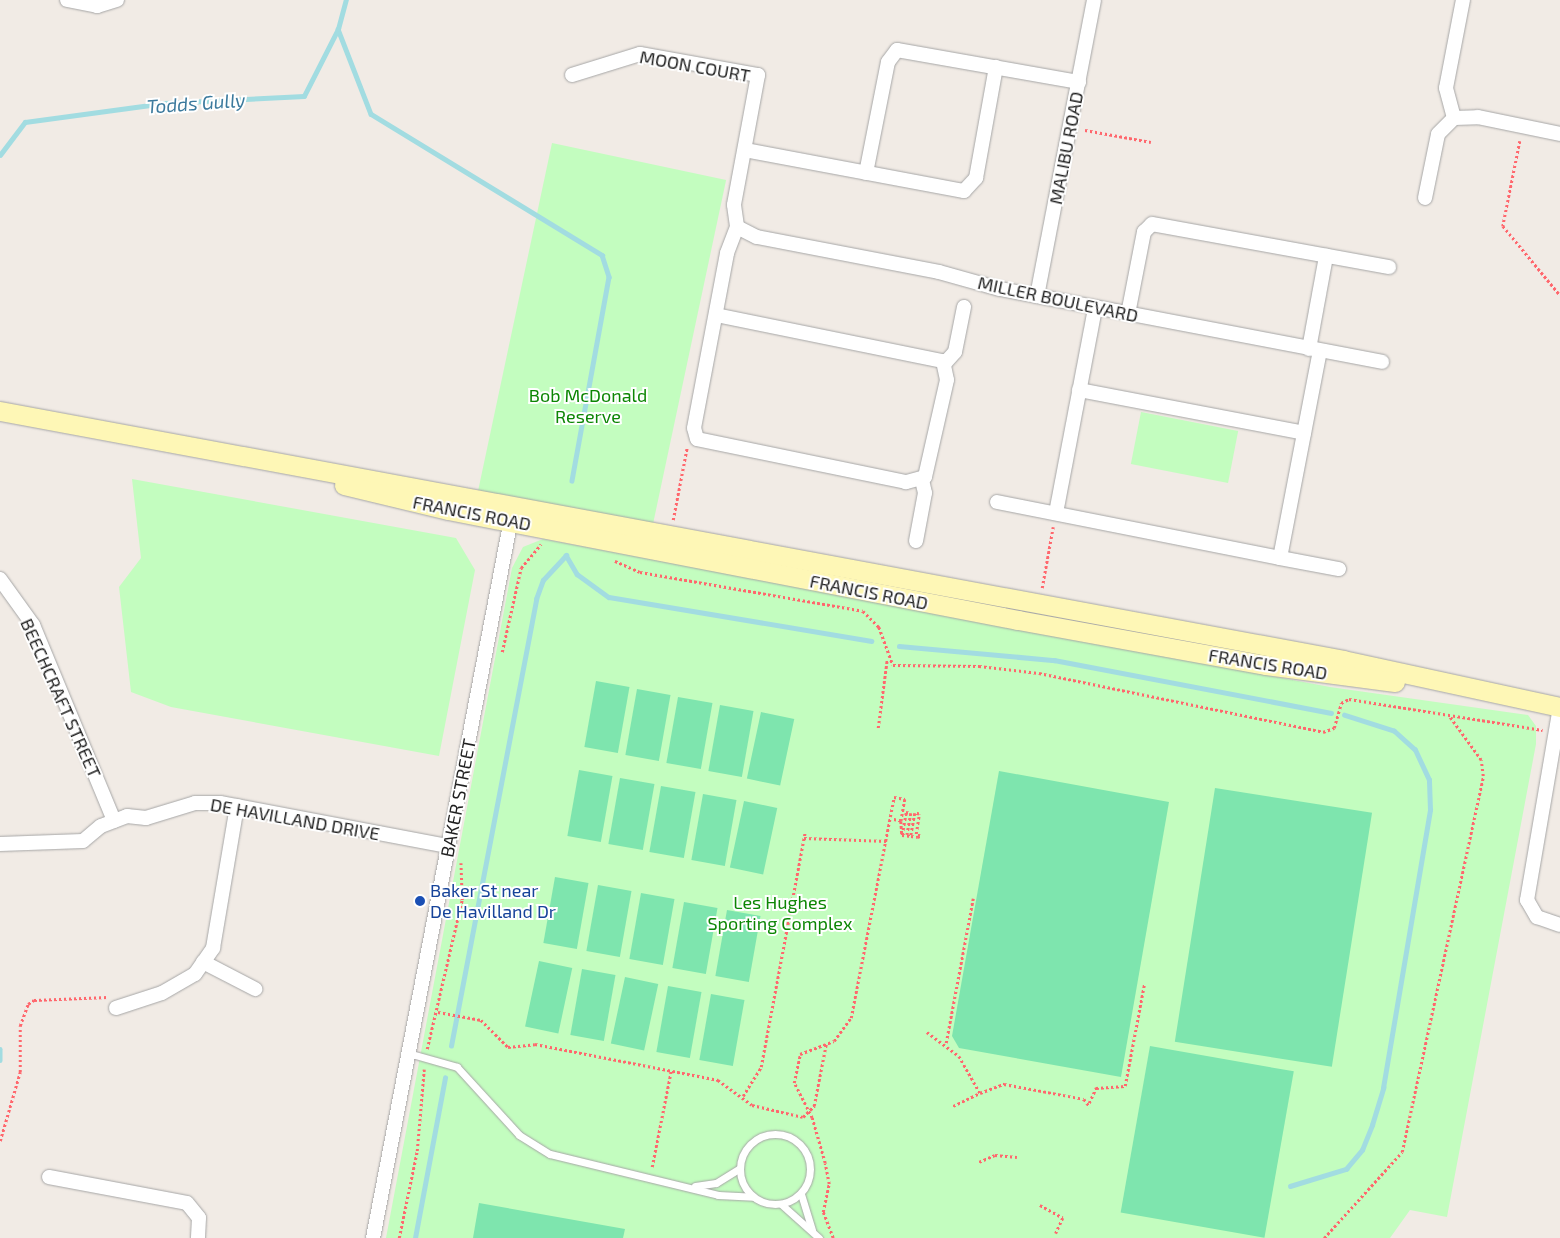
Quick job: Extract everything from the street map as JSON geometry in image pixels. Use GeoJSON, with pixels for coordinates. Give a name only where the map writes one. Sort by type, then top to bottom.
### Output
{"type":"FeatureCollection","features":[{"type":"Feature","properties":{"kind":"main road","name":"FRANCIS ROAD"},"geometry":{"type":"LineString","coordinates":[[0,412],[286,466],[406,501],[512,513],[1560,707]]}},
{"type":"Feature","properties":{"kind":"street"},"geometry":{"type":"LineString","coordinates":[[67,0],[97,6],[117,0]]}},
{"type":"Feature","properties":{"kind":"street","name":"MALIBU ROAD"},"geometry":{"type":"LineString","coordinates":[[1037,296],[1094,0]]}},
{"type":"Feature","properties":{"kind":"street"},"geometry":{"type":"LineString","coordinates":[[1454,118],[1446,88],[1463,0]]}},
{"type":"Feature","properties":{"kind":"street"},"geometry":{"type":"LineString","coordinates":[[866,173],[894,52],[905,49],[1079,82]]}},
{"type":"Feature","properties":{"kind":"street","name":"MOON COURT"},"geometry":{"type":"LineString","coordinates":[[572,75],[640,54],[758,75],[734,210],[737,228]]}},
{"type":"Feature","properties":{"kind":"street"},"geometry":{"type":"LineString","coordinates":[[745,150],[955,190],[970,187],[996,67]]}},
{"type":"Feature","properties":{"kind":"street"},"geometry":{"type":"LineString","coordinates":[[1425,198],[1438,134],[1454,118],[1478,117],[1560,134]]}},
{"type":"Feature","properties":{"kind":"street"},"geometry":{"type":"LineString","coordinates":[[1128,314],[1144,232],[1152,224],[1389,268]]}},
{"type":"Feature","properties":{"kind":"street"},"geometry":{"type":"LineString","coordinates":[[737,228],[728,248],[695,436],[720,446],[906,482],[922,480]]}},
{"type":"Feature","properties":{"kind":"street","name":"MILLER BOULEVARD"},"geometry":{"type":"LineString","coordinates":[[737,228],[757,237],[939,272],[1037,296],[1382,362]]}},
{"type":"Feature","properties":{"kind":"street"},"geometry":{"type":"LineString","coordinates":[[1280,558],[1304,433],[1326,256]]}},
{"type":"Feature","properties":{"kind":"street"},"geometry":{"type":"LineString","coordinates":[[916,541],[925,493],[922,480],[936,438],[947,380],[945,364],[955,352],[964,307]]}},
{"type":"Feature","properties":{"kind":"street"},"geometry":{"type":"LineString","coordinates":[[1056,514],[1095,308]]}},
{"type":"Feature","properties":{"kind":"street"},"geometry":{"type":"LineString","coordinates":[[716,315],[931,356],[945,364]]}},
{"type":"Feature","properties":{"kind":"street"},"geometry":{"type":"LineString","coordinates":[[1079,390],[1304,433]]}},
{"type":"Feature","properties":{"kind":"street"},"geometry":{"type":"LineString","coordinates":[[997,502],[1340,569]]}},
{"type":"Feature","properties":{"kind":"street","name":"BAKER STREET"},"geometry":{"type":"LineString","coordinates":[[373,1238],[512,513]]}},
{"type":"Feature","properties":{"kind":"street","name":"BEECHCRAFT STREET"},"geometry":{"type":"LineString","coordinates":[[0,578],[33,625],[114,821]]}},
{"type":"Feature","properties":{"kind":"street"},"geometry":{"type":"LineString","coordinates":[[1560,707],[1528,887],[1530,909],[1546,923],[1560,926]]}},
{"type":"Feature","properties":{"kind":"street","name":"DE HAVILLAND DRIVE"},"geometry":{"type":"LineString","coordinates":[[0,844],[83,841],[114,821],[127,816],[146,818],[195,802],[237,806],[448,846]]}},
{"type":"Feature","properties":{"kind":"street"},"geometry":{"type":"LineString","coordinates":[[116,1008],[162,993],[195,974],[213,948],[237,806]]}},
{"type":"Feature","properties":{"kind":"street"},"geometry":{"type":"LineString","coordinates":[[203,962],[255,989]]}},
{"type":"Feature","properties":{"kind":"street"},"geometry":{"type":"LineString","coordinates":[[49,1177],[187,1203],[199,1218],[198,1238]]}},
{"type":"Feature","properties":{"kind":"lane"},"geometry":{"type":"LineString","coordinates":[[408,1053],[426,1056],[464,1072],[534,1146],[573,1162],[694,1186],[718,1195],[753,1197],[781,1204],[819,1238]]}},
{"type":"Feature","properties":{"kind":"lane"},"geometry":{"type":"LineString","coordinates":[[753,1197],[740,1168],[745,1151],[757,1139],[787,1136],[803,1147],[811,1165],[801,1194],[812,1230]]}},
{"type":"Feature","properties":{"kind":"lane"},"geometry":{"type":"LineString","coordinates":[[694,1186],[716,1182],[740,1168]]}},
{"type":"Feature","properties":{"kind":"lane"},"geometry":{"type":"LineString","coordinates":[[781,1204],[801,1194]]}},
{"type":"Feature","properties":{"kind":"path"},"geometry":{"type":"LineString","coordinates":[[1522,126],[1503,226],[1560,295]]}},
{"type":"Feature","properties":{"kind":"path"},"geometry":{"type":"LineString","coordinates":[[1085,130],[1151,142]]}},
{"type":"Feature","properties":{"kind":"path"},"geometry":{"type":"LineString","coordinates":[[676,506],[687,446],[695,436]]}},
{"type":"Feature","properties":{"kind":"path"},"geometry":{"type":"LineString","coordinates":[[1043,579],[1056,514]]}},
{"type":"Feature","properties":{"kind":"path"},"geometry":{"type":"LineString","coordinates":[[500,660],[517,580],[528,556],[547,542]]}},
{"type":"Feature","properties":{"kind":"path"},"geometry":{"type":"LineString","coordinates":[[607,556],[640,572],[862,611],[879,627],[887,660],[878,728]]}},
{"type":"Feature","properties":{"kind":"path"},"geometry":{"type":"LineString","coordinates":[[887,660],[896,666],[961,665],[1039,673],[1323,732],[1334,728],[1341,703],[1349,699],[1556,732]]}},
{"type":"Feature","properties":{"kind":"path"},"geometry":{"type":"LineString","coordinates":[[1324,1238],[1402,1152],[1483,776],[1481,760],[1449,716]]}},
{"type":"Feature","properties":{"kind":"path"},"geometry":{"type":"LineString","coordinates":[[833,1238],[823,1212],[829,1184],[825,1164],[810,1114],[794,1083],[800,1054],[826,1044],[851,1018],[887,841],[894,797],[906,799],[901,820],[902,835]]}},
{"type":"Feature","properties":{"kind":"path"},"geometry":{"type":"LineString","coordinates":[[902,835],[906,812],[910,813],[907,835]]}},
{"type":"Feature","properties":{"kind":"path"},"geometry":{"type":"LineString","coordinates":[[911,836],[915,813],[919,814],[916,834],[920,836]]}},
{"type":"Feature","properties":{"kind":"path"},"geometry":{"type":"LineString","coordinates":[[891,819],[901,820]]}},
{"type":"Feature","properties":{"kind":"path"},"geometry":{"type":"LineString","coordinates":[[743,1096],[761,1067],[805,832]]}},
{"type":"Feature","properties":{"kind":"path"},"geometry":{"type":"LineString","coordinates":[[902,835],[924,836]]}},
{"type":"Feature","properties":{"kind":"path"},"geometry":{"type":"LineString","coordinates":[[804,838],[887,841]]}},
{"type":"Feature","properties":{"kind":"path"},"geometry":{"type":"LineString","coordinates":[[399,1238],[417,1151],[431,1023],[438,1012],[463,894],[462,855]]}},
{"type":"Feature","properties":{"kind":"path"},"geometry":{"type":"LineString","coordinates":[[946,1043],[973,899]]}},
{"type":"Feature","properties":{"kind":"path"},"geometry":{"type":"LineString","coordinates":[[953,1106],[1004,1084],[1089,1105],[1096,1088],[1125,1086],[1144,985]]}},
{"type":"Feature","properties":{"kind":"path"},"geometry":{"type":"LineString","coordinates":[[0,1141],[20,1072],[20,1026],[28,1004],[34,1000],[108,996],[116,1008]]}},
{"type":"Feature","properties":{"kind":"path"},"geometry":{"type":"LineString","coordinates":[[438,1012],[472,1018],[508,1047],[535,1044],[718,1080],[759,1108],[810,1114]]}},
{"type":"Feature","properties":{"kind":"path"},"geometry":{"type":"LineString","coordinates":[[927,1032],[946,1043],[980,1093]]}},
{"type":"Feature","properties":{"kind":"path"},"geometry":{"type":"LineString","coordinates":[[810,1114],[826,1044]]}},
{"type":"Feature","properties":{"kind":"path"},"geometry":{"type":"LineString","coordinates":[[650,1178],[671,1071]]}},
{"type":"Feature","properties":{"kind":"path"},"geometry":{"type":"LineString","coordinates":[[979,1162],[999,1154],[1017,1157]]}},
{"type":"Feature","properties":{"kind":"path"},"geometry":{"type":"LineString","coordinates":[[1040,1205],[1063,1218],[1056,1233]]}},
{"type":"Feature","properties":{"kind":"green space","name":"Bob McDonald Reserve"},"geometry":{"type":"Polygon","coordinates":[[[552,143],[726,180],[652,527],[478,490],[552,143]]]}},
{"type":"Feature","properties":{"kind":"green space"},"geometry":{"type":"Polygon","coordinates":[[[1141,412],[1238,431],[1228,483],[1131,464],[1141,412]]]}},
{"type":"Feature","properties":{"kind":"green space"},"geometry":{"type":"Polygon","coordinates":[[[132,479],[456,538],[475,570],[439,756],[171,707],[131,692],[119,587],[141,558],[132,479]]]}},
{"type":"Feature","properties":{"kind":"green space","name":"Les Hughes Sporting Complex"},"geometry":{"type":"Polygon","coordinates":[[[543,539],[1330,687],[1528,715],[1536,726],[1536,744],[1447,1217],[1410,1210],[1390,1238],[386,1238],[512,568],[523,547],[543,539]]]}},
{"type":"Feature","properties":{"kind":"green space"},"geometry":{"type":"Polygon","coordinates":[[[596,681],[629,687],[618,753],[584,747],[596,681]]]}},
{"type":"Feature","properties":{"kind":"green space"},"geometry":{"type":"Polygon","coordinates":[[[637,689],[670,695],[659,761],[625,755],[637,689]]]}},
{"type":"Feature","properties":{"kind":"green space"},"geometry":{"type":"Polygon","coordinates":[[[678,697],[712,703],[701,769],[666,763],[678,697]]]}},
{"type":"Feature","properties":{"kind":"green space"},"geometry":{"type":"Polygon","coordinates":[[[720,705],[753,711],[742,777],[708,771],[720,705]]]}},
{"type":"Feature","properties":{"kind":"green space"},"geometry":{"type":"Polygon","coordinates":[[[761,712],[794,719],[780,786],[747,779],[761,712]]]}},
{"type":"Feature","properties":{"kind":"green space"},"geometry":{"type":"Polygon","coordinates":[[[579,770],[612,776],[601,842],[567,836],[579,770]]]}},
{"type":"Feature","properties":{"kind":"green space"},"geometry":{"type":"Polygon","coordinates":[[[999,771],[1169,802],[1121,1077],[959,1048],[952,1036],[999,771]]]}},
{"type":"Feature","properties":{"kind":"green space"},"geometry":{"type":"Polygon","coordinates":[[[620,778],[654,784],[643,850],[608,844],[620,778]]]}},
{"type":"Feature","properties":{"kind":"green space"},"geometry":{"type":"Polygon","coordinates":[[[661,786],[695,792],[684,858],[649,852],[661,786]]]}},
{"type":"Feature","properties":{"kind":"green space"},"geometry":{"type":"Polygon","coordinates":[[[1215,788],[1372,813],[1332,1067],[1175,1042],[1215,788]]]}},
{"type":"Feature","properties":{"kind":"green space"},"geometry":{"type":"Polygon","coordinates":[[[703,794],[736,800],[725,866],[691,860],[703,794]]]}},
{"type":"Feature","properties":{"kind":"green space"},"geometry":{"type":"Polygon","coordinates":[[[744,801],[777,808],[763,875],[730,868],[744,801]]]}},
{"type":"Feature","properties":{"kind":"green space"},"geometry":{"type":"Polygon","coordinates":[[[555,877],[588,883],[577,949],[543,943],[555,877]]]}},
{"type":"Feature","properties":{"kind":"green space"},"geometry":{"type":"Polygon","coordinates":[[[598,885],[631,891],[620,957],[586,951],[598,885]]]}},
{"type":"Feature","properties":{"kind":"green space"},"geometry":{"type":"Polygon","coordinates":[[[641,893],[674,899],[663,965],[629,959],[641,893]]]}},
{"type":"Feature","properties":{"kind":"green space"},"geometry":{"type":"Polygon","coordinates":[[[684,902],[717,908],[706,974],[672,968],[684,902]]]}},
{"type":"Feature","properties":{"kind":"green space"},"geometry":{"type":"Polygon","coordinates":[[[727,910],[760,916],[749,982],[715,976],[727,910]]]}},
{"type":"Feature","properties":{"kind":"green space"},"geometry":{"type":"Polygon","coordinates":[[[539,961],[572,968],[558,1034],[525,1027],[539,961]]]}},
{"type":"Feature","properties":{"kind":"green space"},"geometry":{"type":"Polygon","coordinates":[[[582,969],[615,975],[604,1041],[570,1035],[582,969]]]}},
{"type":"Feature","properties":{"kind":"green space"},"geometry":{"type":"Polygon","coordinates":[[[625,977],[658,984],[644,1051],[611,1044],[625,977]]]}},
{"type":"Feature","properties":{"kind":"green space"},"geometry":{"type":"Polygon","coordinates":[[[668,986],[701,992],[690,1058],[656,1052],[668,986]]]}},
{"type":"Feature","properties":{"kind":"green space"},"geometry":{"type":"Polygon","coordinates":[[[711,994],[744,1000],[733,1066],[699,1060],[711,994]]]}},
{"type":"Feature","properties":{"kind":"green space"},"geometry":{"type":"Polygon","coordinates":[[[1150,1046],[1294,1071],[1264,1238],[1121,1212],[1150,1046]]]}},
{"type":"Feature","properties":{"kind":"green space"},"geometry":{"type":"Polygon","coordinates":[[[479,1203],[625,1229],[623,1238],[473,1238],[479,1203]]]}},
{"type":"Feature","properties":{"kind":"waterway","name":"Todds Gully"},"geometry":{"type":"LineString","coordinates":[[0,155],[25,122],[165,103],[304,96],[338,29],[346,0]]}},
{"type":"Feature","properties":{"kind":"waterway"},"geometry":{"type":"LineString","coordinates":[[338,29],[371,114],[602,255],[609,277],[572,481]]}},
{"type":"Feature","properties":{"kind":"waterway"},"geometry":{"type":"LineString","coordinates":[[451,1046],[536,599],[543,580],[566,555],[577,574],[609,597],[871,641]]}},
{"type":"Feature","properties":{"kind":"waterway"},"geometry":{"type":"LineString","coordinates":[[899,646],[1054,660],[1331,713]]}},
{"type":"Feature","properties":{"kind":"waterway"},"geometry":{"type":"LineString","coordinates":[[1290,1186],[1346,1169],[1362,1150],[1372,1125],[1383,1088],[1430,810],[1429,780],[1415,750],[1394,731],[1344,715]]}},
{"type":"Feature","properties":{"kind":"waterway"},"geometry":{"type":"LineString","coordinates":[[0,1049],[0,1060]]}},
{"type":"Feature","properties":{"kind":"waterway"},"geometry":{"type":"LineString","coordinates":[[415,1238],[445,1078]]}},
{"type":"Feature","properties":{"kind":"place","name":"Baker St near De Havilland Dr"},"geometry":{"type":"Point","coordinates":[420,901]}}]}
